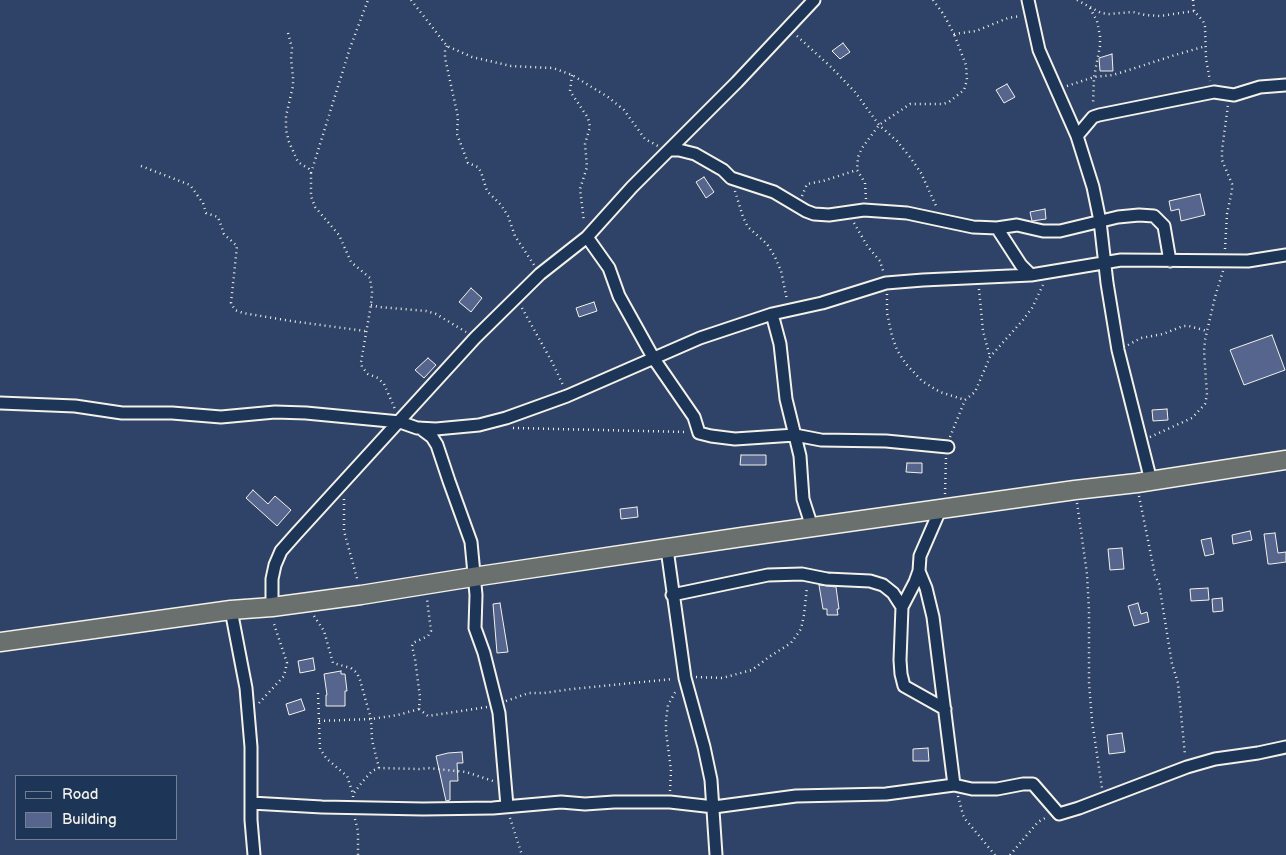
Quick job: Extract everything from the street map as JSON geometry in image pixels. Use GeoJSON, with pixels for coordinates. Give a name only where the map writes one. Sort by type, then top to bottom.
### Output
{"type":"FeatureCollection","features":[{"type":"Feature","properties":{"kind":"highway"},"geometry":{"type":"LineString","coordinates":[[0,642],[231,610],[303,604],[362,596],[474,577],[1075,490],[1144,482],[1286,460]]}},
{"type":"Feature","properties":{"kind":"street"},"geometry":{"type":"LineString","coordinates":[[272,607],[272,579],[275,565],[282,551],[475,338],[540,274],[587,237],[814,0]]}},
{"type":"Feature","properties":{"kind":"street"},"geometry":{"type":"LineString","coordinates":[[1028,0],[1033,15],[1039,50],[1077,136],[1093,187],[1100,221],[1118,350],[1129,398],[1142,441],[1144,482]]}},
{"type":"Feature","properties":{"kind":"street"},"geometry":{"type":"LineString","coordinates":[[1077,136],[1093,116],[1214,92],[1227,95],[1242,93],[1260,87],[1286,85]]}},
{"type":"Feature","properties":{"kind":"street"},"geometry":{"type":"LineString","coordinates":[[670,150],[695,154],[723,170],[731,178],[774,192],[814,214],[829,215],[864,210],[908,213],[973,227],[997,228],[1017,224],[1043,231],[1060,232],[1100,221],[1138,214],[1154,216],[1164,226],[1170,260]]}},
{"type":"Feature","properties":{"kind":"street"},"geometry":{"type":"LineString","coordinates":[[997,228],[1021,265],[1031,275]]}},
{"type":"Feature","properties":{"kind":"street"},"geometry":{"type":"LineString","coordinates":[[587,237],[609,268],[619,296],[654,359],[694,417],[699,433],[735,438],[796,435],[821,440],[886,441],[948,447]]}},
{"type":"Feature","properties":{"kind":"street"},"geometry":{"type":"LineString","coordinates":[[0,403],[75,406],[122,413],[172,413],[221,417],[275,412],[400,422],[420,428],[436,429],[479,425],[506,418],[568,396],[586,386],[654,359],[700,338],[772,314],[886,283],[1031,275],[1105,262],[1128,260],[1248,261],[1286,255]]}},
{"type":"Feature","properties":{"kind":"street"},"geometry":{"type":"LineString","coordinates":[[772,314],[780,344],[786,399],[800,456],[803,499],[812,528]]}},
{"type":"Feature","properties":{"kind":"street"},"geometry":{"type":"LineString","coordinates":[[420,428],[432,437],[437,445],[471,542],[476,628],[497,704],[502,731],[507,806]]}},
{"type":"Feature","properties":{"kind":"street"},"geometry":{"type":"LineString","coordinates":[[940,510],[920,556],[919,571],[915,582],[902,607],[900,660],[904,686],[945,709]]}},
{"type":"Feature","properties":{"kind":"street"},"geometry":{"type":"LineString","coordinates":[[667,549],[672,596],[685,678],[711,780],[716,855]]}},
{"type":"Feature","properties":{"kind":"street"},"geometry":{"type":"LineString","coordinates":[[919,571],[926,588],[933,617],[945,709],[948,750],[954,785]]}},
{"type":"Feature","properties":{"kind":"street"},"geometry":{"type":"LineString","coordinates":[[672,596],[768,575],[782,574],[870,582],[883,585],[893,592],[902,607]]}},
{"type":"Feature","properties":{"kind":"street"},"geometry":{"type":"LineString","coordinates":[[231,610],[246,688],[251,746],[251,802],[254,855]]}},
{"type":"Feature","properties":{"kind":"street"},"geometry":{"type":"LineString","coordinates":[[251,802],[322,807],[422,809],[561,802],[585,804],[670,802],[714,807],[796,796],[886,794],[954,785],[984,790],[1033,784],[1059,814],[1214,759],[1286,747]]}},
{"type":"Feature","properties":{"kind":"path"},"geometry":{"type":"LineString","coordinates":[[368,0],[350,48],[311,173],[311,196],[314,207],[339,235],[351,262],[370,278],[371,305],[365,331],[362,367],[368,374],[378,378],[384,384],[400,422]]}},
{"type":"Feature","properties":{"kind":"path"},"geometry":{"type":"LineString","coordinates":[[411,0],[447,46],[472,58],[511,66],[553,68],[572,75],[608,97],[624,110],[645,139],[653,145],[670,150]]}},
{"type":"Feature","properties":{"kind":"path"},"geometry":{"type":"LineString","coordinates":[[864,210],[865,183],[857,170],[858,157],[862,148],[879,125],[910,104],[943,104],[949,102],[964,90],[967,80],[966,65],[954,34],[933,0]]}},
{"type":"Feature","properties":{"kind":"path"},"geometry":{"type":"LineString","coordinates":[[1077,0],[1101,13],[1109,14],[1133,12],[1160,16],[1194,11]]}},
{"type":"Feature","properties":{"kind":"path"},"geometry":{"type":"LineString","coordinates":[[1193,0],[1194,11],[1203,21],[1209,77],[1214,92]]}},
{"type":"Feature","properties":{"kind":"path"},"geometry":{"type":"LineString","coordinates":[[1089,6],[1097,21],[1100,36],[1094,77],[1093,116]]}},
{"type":"Feature","properties":{"kind":"path"},"geometry":{"type":"LineString","coordinates":[[954,34],[976,31],[1013,17],[1033,15]]}},
{"type":"Feature","properties":{"kind":"path"},"geometry":{"type":"LineString","coordinates":[[788,27],[855,92],[879,125],[897,141],[921,173],[943,220]]}},
{"type":"Feature","properties":{"kind":"path"},"geometry":{"type":"LineString","coordinates":[[288,33],[292,48],[290,59],[293,86],[286,116],[286,130],[294,156],[311,173]]}},
{"type":"Feature","properties":{"kind":"path"},"geometry":{"type":"LineString","coordinates":[[447,46],[444,50],[458,117],[458,134],[468,163],[478,167],[487,190],[502,205],[515,236],[540,274]]}},
{"type":"Feature","properties":{"kind":"path"},"geometry":{"type":"LineString","coordinates":[[1057,90],[1094,77],[1113,75],[1206,46]]}},
{"type":"Feature","properties":{"kind":"path"},"geometry":{"type":"LineString","coordinates":[[572,75],[570,88],[572,96],[588,118],[590,127],[585,144],[587,167],[580,189],[587,237]]}},
{"type":"Feature","properties":{"kind":"path"},"geometry":{"type":"LineString","coordinates":[[1142,441],[1192,418],[1206,404],[1208,395],[1204,351],[1207,331],[1225,261],[1227,214],[1232,190],[1232,184],[1222,160],[1228,110],[1227,95]]}},
{"type":"Feature","properties":{"kind":"path"},"geometry":{"type":"LineString","coordinates":[[141,166],[190,185],[204,205],[206,213],[218,217],[224,234],[237,246],[231,303],[235,310],[291,321],[365,331]]}},
{"type":"Feature","properties":{"kind":"path"},"geometry":{"type":"LineString","coordinates":[[791,202],[801,197],[807,184],[823,182],[857,170]]}},
{"type":"Feature","properties":{"kind":"path"},"geometry":{"type":"LineString","coordinates":[[731,178],[742,217],[748,227],[767,244],[781,271],[788,311]]}},
{"type":"Feature","properties":{"kind":"path"},"geometry":{"type":"LineString","coordinates":[[850,213],[861,236],[880,261],[886,283],[887,313],[897,350],[906,364],[922,381],[940,392],[965,400]]}},
{"type":"Feature","properties":{"kind":"path"},"geometry":{"type":"LineString","coordinates":[[940,510],[946,486],[948,447],[952,430],[965,400],[975,392],[990,356],[1032,308],[1049,272]]}},
{"type":"Feature","properties":{"kind":"path"},"geometry":{"type":"LineString","coordinates":[[978,278],[983,331],[990,356]]}},
{"type":"Feature","properties":{"kind":"path"},"geometry":{"type":"LineString","coordinates":[[516,298],[552,362],[568,396]]}},
{"type":"Feature","properties":{"kind":"path"},"geometry":{"type":"LineString","coordinates":[[371,305],[379,308],[426,311],[436,314],[475,338]]}},
{"type":"Feature","properties":{"kind":"path"},"geometry":{"type":"LineString","coordinates":[[1118,350],[1141,338],[1163,334],[1178,327],[1189,326],[1207,331]]}},
{"type":"Feature","properties":{"kind":"path"},"geometry":{"type":"LineString","coordinates":[[511,428],[665,430],[699,433]]}},
{"type":"Feature","properties":{"kind":"path"},"geometry":{"type":"LineString","coordinates":[[1144,482],[1155,575],[1159,584],[1172,664],[1178,683],[1187,767]]}},
{"type":"Feature","properties":{"kind":"path"},"geometry":{"type":"LineString","coordinates":[[342,485],[344,531],[362,596]]}},
{"type":"Feature","properties":{"kind":"path"},"geometry":{"type":"LineString","coordinates":[[1075,490],[1087,574],[1091,711],[1101,774],[1102,799]]}},
{"type":"Feature","properties":{"kind":"path"},"geometry":{"type":"LineString","coordinates":[[419,709],[428,716],[467,711],[497,704],[529,693],[685,678],[722,678],[752,670],[790,643],[801,629],[805,592],[810,576]]}},
{"type":"Feature","properties":{"kind":"path"},"geometry":{"type":"LineString","coordinates":[[419,709],[420,697],[412,646],[413,642],[428,636],[431,631],[424,585]]}},
{"type":"Feature","properties":{"kind":"path"},"geometry":{"type":"LineString","coordinates":[[303,604],[324,631],[334,663],[351,668],[357,673],[371,719],[372,740],[379,768]]}},
{"type":"Feature","properties":{"kind":"path"},"geometry":{"type":"LineString","coordinates":[[247,714],[284,676],[288,663],[277,636],[272,607]]}},
{"type":"Feature","properties":{"kind":"path"},"geometry":{"type":"LineString","coordinates":[[670,802],[671,770],[666,720],[668,705],[685,678]]}},
{"type":"Feature","properties":{"kind":"path"},"geometry":{"type":"LineString","coordinates":[[318,693],[322,754],[347,776],[353,794],[351,807],[357,825],[358,855]]}},
{"type":"Feature","properties":{"kind":"path"},"geometry":{"type":"LineString","coordinates":[[319,721],[371,719],[398,715],[419,709]]}},
{"type":"Feature","properties":{"kind":"path"},"geometry":{"type":"LineString","coordinates":[[353,794],[372,771],[379,768],[419,770],[428,768],[466,772],[494,782],[506,791]]}},
{"type":"Feature","properties":{"kind":"path"},"geometry":{"type":"LineString","coordinates":[[954,785],[966,820],[996,855]]}},
{"type":"Feature","properties":{"kind":"path"},"geometry":{"type":"LineString","coordinates":[[507,806],[515,838],[522,855]]}},
{"type":"Feature","properties":{"kind":"path"},"geometry":{"type":"LineString","coordinates":[[1010,855],[1038,822],[1059,814]]}},
{"type":"Feature","properties":{"kind":"building"},"geometry":{"type":"Polygon","coordinates":[[[843,43],[850,52],[840,59],[832,51],[843,43]]]}},
{"type":"Feature","properties":{"kind":"building"},"geometry":{"type":"Polygon","coordinates":[[[1112,54],[1113,71],[1100,71],[1099,58],[1112,54]]]}},
{"type":"Feature","properties":{"kind":"building"},"geometry":{"type":"Polygon","coordinates":[[[1007,84],[1015,97],[1004,103],[996,90],[1007,84]]]}},
{"type":"Feature","properties":{"kind":"building"},"geometry":{"type":"Polygon","coordinates":[[[704,177],[714,192],[706,198],[696,182],[704,177]]]}},
{"type":"Feature","properties":{"kind":"building"},"geometry":{"type":"Polygon","coordinates":[[[1200,194],[1205,215],[1181,221],[1179,209],[1171,211],[1169,201],[1200,194]]]}},
{"type":"Feature","properties":{"kind":"building"},"geometry":{"type":"Polygon","coordinates":[[[1045,209],[1046,219],[1032,221],[1030,212],[1045,209]]]}},
{"type":"Feature","properties":{"kind":"building"},"geometry":{"type":"Polygon","coordinates":[[[471,288],[482,298],[471,312],[459,302],[471,288]]]}},
{"type":"Feature","properties":{"kind":"building"},"geometry":{"type":"Polygon","coordinates":[[[594,302],[597,311],[579,317],[576,308],[594,302]]]}},
{"type":"Feature","properties":{"kind":"building"},"geometry":{"type":"Polygon","coordinates":[[[1272,335],[1285,370],[1244,385],[1230,350],[1272,335]]]}},
{"type":"Feature","properties":{"kind":"building"},"geometry":{"type":"Polygon","coordinates":[[[428,358],[436,365],[424,378],[415,370],[428,358]]]}},
{"type":"Feature","properties":{"kind":"building"},"geometry":{"type":"Polygon","coordinates":[[[1167,409],[1168,420],[1153,421],[1152,410],[1167,409]]]}},
{"type":"Feature","properties":{"kind":"building"},"geometry":{"type":"Polygon","coordinates":[[[741,455],[766,455],[766,465],[740,465],[741,455]]]}},
{"type":"Feature","properties":{"kind":"building"},"geometry":{"type":"Polygon","coordinates":[[[907,463],[922,463],[922,473],[906,472],[907,463]]]}},
{"type":"Feature","properties":{"kind":"building"},"geometry":{"type":"Polygon","coordinates":[[[253,490],[268,504],[275,496],[291,510],[277,526],[246,498],[253,490]]]}},
{"type":"Feature","properties":{"kind":"building"},"geometry":{"type":"Polygon","coordinates":[[[637,507],[638,517],[621,519],[620,509],[637,507]]]}},
{"type":"Feature","properties":{"kind":"building"},"geometry":{"type":"Polygon","coordinates":[[[1250,531],[1252,540],[1233,544],[1232,535],[1250,531]]]}},
{"type":"Feature","properties":{"kind":"building"},"geometry":{"type":"Polygon","coordinates":[[[1275,533],[1278,553],[1286,552],[1286,562],[1268,564],[1264,534],[1275,533]]]}},
{"type":"Feature","properties":{"kind":"building"},"geometry":{"type":"Polygon","coordinates":[[[1211,538],[1214,554],[1205,556],[1201,540],[1211,538]]]}},
{"type":"Feature","properties":{"kind":"building"},"geometry":{"type":"Polygon","coordinates":[[[1122,548],[1124,569],[1110,570],[1108,549],[1122,548]]]}},
{"type":"Feature","properties":{"kind":"building"},"geometry":{"type":"Polygon","coordinates":[[[819,585],[836,587],[838,615],[827,615],[827,609],[823,609],[819,585]]]}},
{"type":"Feature","properties":{"kind":"building"},"geometry":{"type":"Polygon","coordinates":[[[1208,588],[1209,600],[1191,601],[1190,589],[1208,588]]]}},
{"type":"Feature","properties":{"kind":"building"},"geometry":{"type":"Polygon","coordinates":[[[1222,598],[1223,611],[1213,612],[1212,599],[1222,598]]]}},
{"type":"Feature","properties":{"kind":"building"},"geometry":{"type":"Polygon","coordinates":[[[500,603],[508,652],[497,653],[493,604],[500,603]]]}},
{"type":"Feature","properties":{"kind":"building"},"geometry":{"type":"Polygon","coordinates":[[[1138,603],[1141,614],[1147,612],[1149,622],[1134,626],[1128,606],[1138,603]]]}},
{"type":"Feature","properties":{"kind":"building"},"geometry":{"type":"Polygon","coordinates":[[[313,658],[315,670],[300,673],[298,661],[313,658]]]}},
{"type":"Feature","properties":{"kind":"building"},"geometry":{"type":"Polygon","coordinates":[[[341,671],[341,674],[345,674],[347,691],[345,691],[345,706],[326,706],[327,695],[324,674],[341,671]]]}},
{"type":"Feature","properties":{"kind":"building"},"geometry":{"type":"Polygon","coordinates":[[[301,699],[305,710],[289,715],[286,704],[301,699]]]}},
{"type":"Feature","properties":{"kind":"building"},"geometry":{"type":"Polygon","coordinates":[[[1122,733],[1125,752],[1109,754],[1107,735],[1122,733]]]}},
{"type":"Feature","properties":{"kind":"building"},"geometry":{"type":"Polygon","coordinates":[[[928,748],[929,761],[913,761],[913,749],[928,748]]]}},
{"type":"Feature","properties":{"kind":"building"},"geometry":{"type":"Polygon","coordinates":[[[462,752],[463,763],[457,763],[458,781],[450,781],[450,800],[446,801],[436,756],[462,752]]]}}]}
